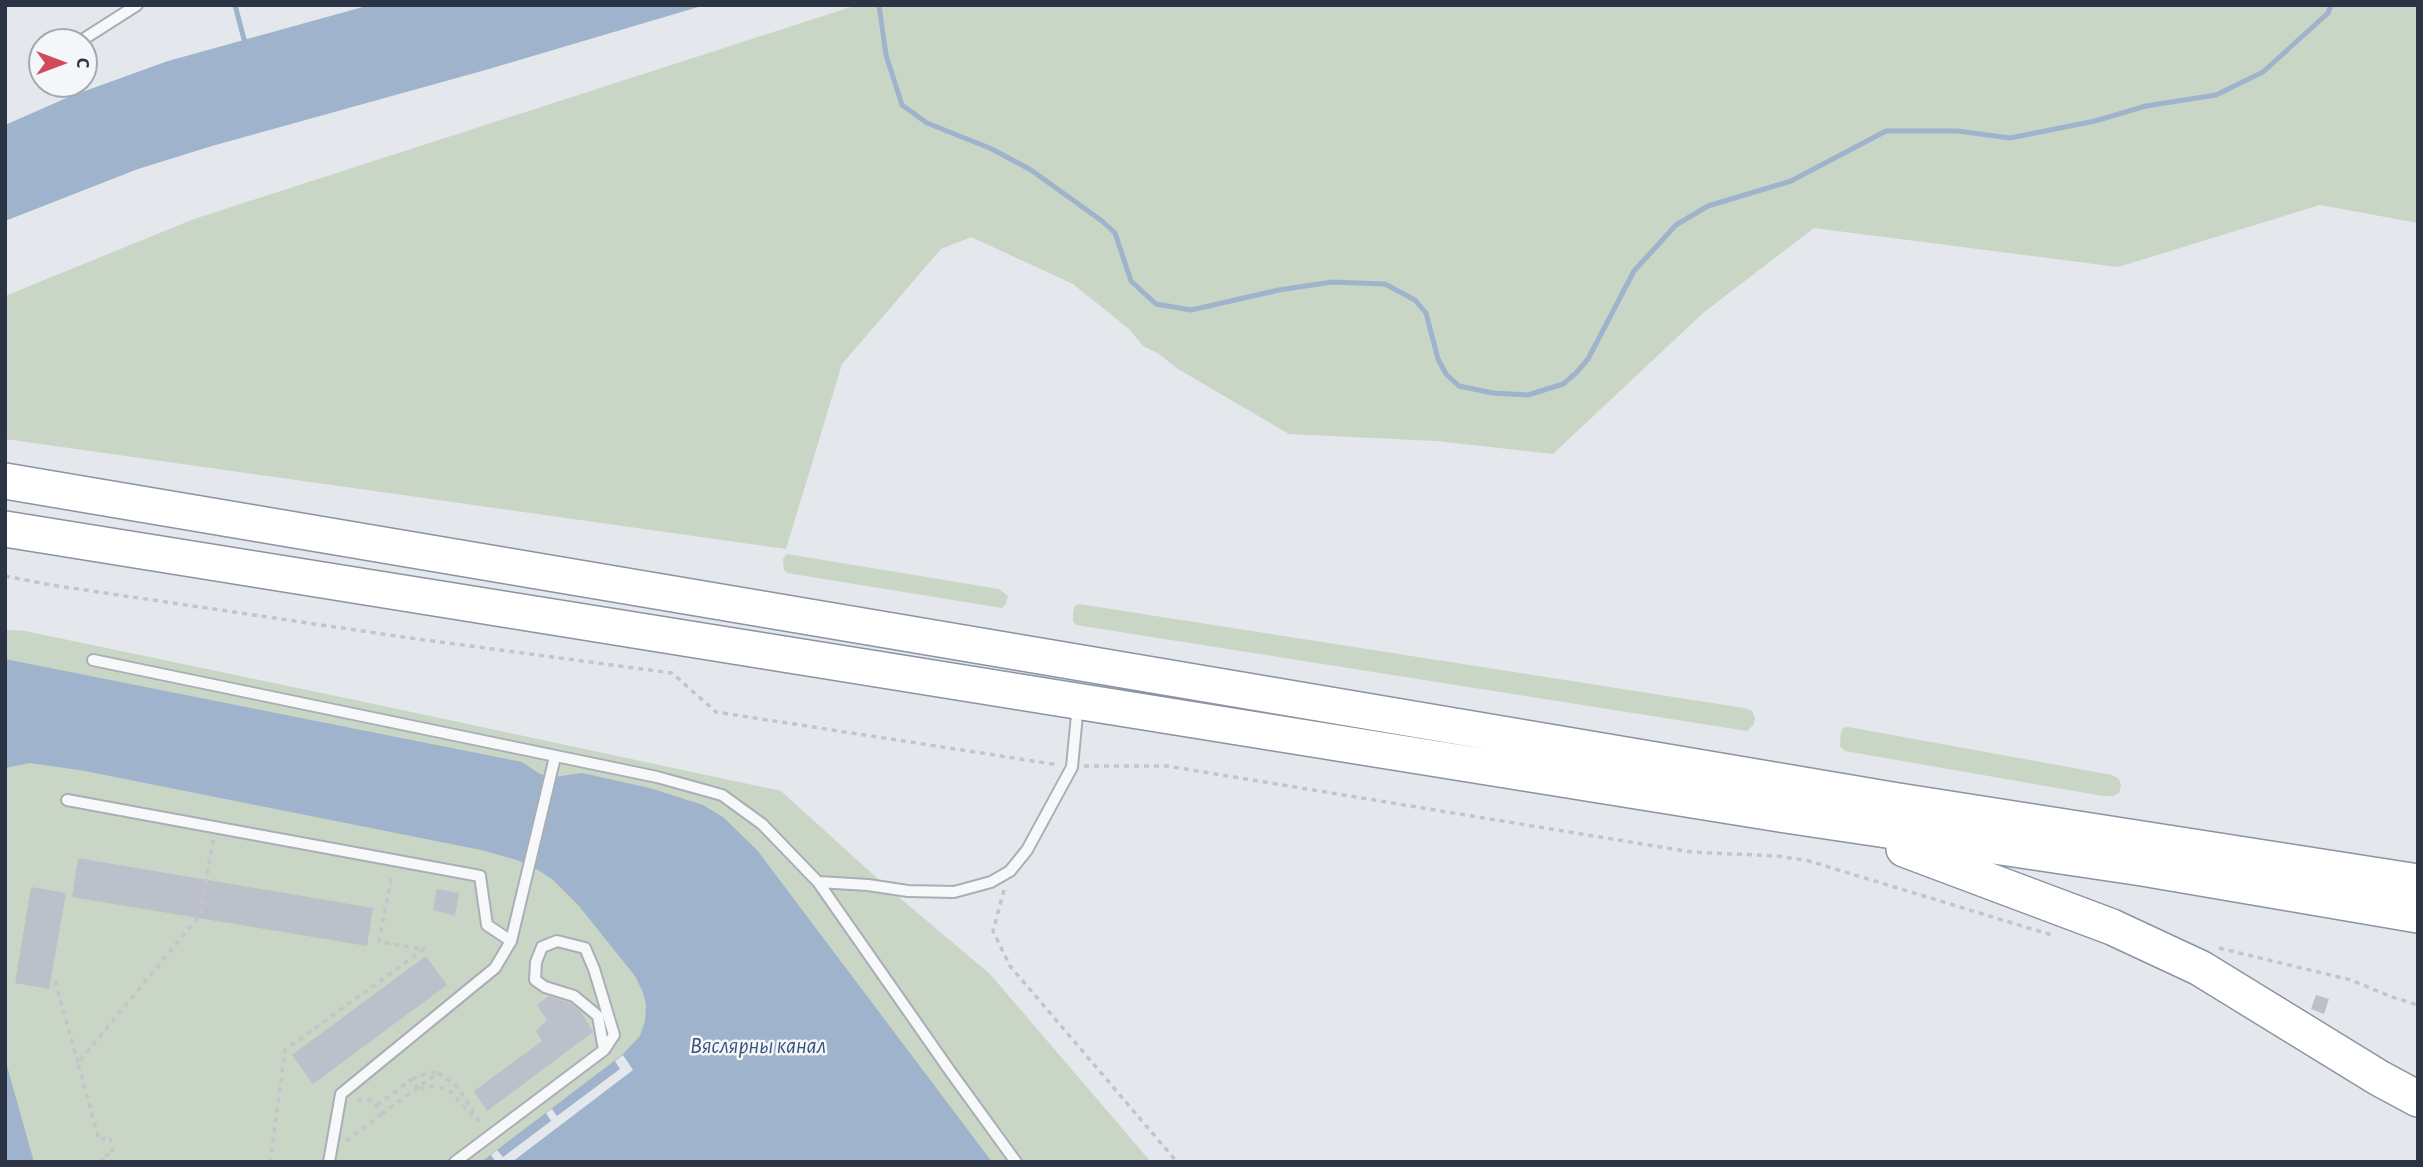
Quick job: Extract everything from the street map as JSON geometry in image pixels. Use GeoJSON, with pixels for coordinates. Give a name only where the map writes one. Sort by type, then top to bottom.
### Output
{"type":"FeatureCollection","features":[{"type":"Feature","properties":{"kind":"highway"},"geometry":{"type":"LineString","coordinates":[[5,481],[1898,801],[2409,897]]}},
{"type":"Feature","properties":{"kind":"highway"},"geometry":{"type":"LineString","coordinates":[[5,529],[1786,815],[2142,868],[2409,897]]}},
{"type":"Feature","properties":{"kind":"highway"},"geometry":{"type":"LineString","coordinates":[[1786,815],[1925,855],[2112,927],[2200,968],[2379,1079],[2418,1099]]}},
{"type":"Feature","properties":{"kind":"lane"},"geometry":{"type":"LineString","coordinates":[[98,30],[137,5]]}},
{"type":"Feature","properties":{"kind":"lane"},"geometry":{"type":"LineString","coordinates":[[93,660],[554,760],[657,777],[722,794],[762,824],[818,882],[1016,1162]]}},
{"type":"Feature","properties":{"kind":"lane"},"geometry":{"type":"LineString","coordinates":[[818,882],[954,892],[992,882],[1010,871],[1027,850],[1072,767],[1079,702]]}},
{"type":"Feature","properties":{"kind":"lane"},"geometry":{"type":"LineString","coordinates":[[329,1162],[341,1094],[495,968],[511,941],[554,760]]}},
{"type":"Feature","properties":{"kind":"lane"},"geometry":{"type":"LineString","coordinates":[[67,800],[480,876],[486,925],[511,941]]}},
{"type":"Feature","properties":{"kind":"lane"},"geometry":{"type":"LineString","coordinates":[[455,1162],[604,1050],[614,1035],[585,948],[557,941],[542,947],[536,962],[535,980],[545,987],[574,996],[598,1016],[604,1050]]}},
{"type":"Feature","properties":{"kind":"path"},"geometry":{"type":"LineString","coordinates":[[5,576],[376,633],[672,673],[716,712],[1072,767],[1167,766],[1691,852],[1778,856],[1809,861],[2062,937]]}},
{"type":"Feature","properties":{"kind":"path"},"geometry":{"type":"LineString","coordinates":[[78,1063],[200,915],[215,827]]}},
{"type":"Feature","properties":{"kind":"path"},"geometry":{"type":"LineString","coordinates":[[270,1162],[285,1049],[424,950],[379,942],[395,860]]}},
{"type":"Feature","properties":{"kind":"path"},"geometry":{"type":"LineString","coordinates":[[1010,871],[993,931],[1010,966],[1177,1162]]}},
{"type":"Feature","properties":{"kind":"path"},"geometry":{"type":"LineString","coordinates":[[2212,946],[2351,980],[2392,997],[2418,1004]]}},
{"type":"Feature","properties":{"kind":"path"},"geometry":{"type":"LineString","coordinates":[[55,981],[99,1140],[110,1137],[113,1154],[101,1157],[104,1162]]}},
{"type":"Feature","properties":{"kind":"path"},"geometry":{"type":"LineString","coordinates":[[377,1105],[412,1079],[430,1072],[438,1073],[458,1087],[482,1126],[449,1090],[434,1086],[418,1089]]}},
{"type":"Feature","properties":{"kind":"path"},"geometry":{"type":"LineString","coordinates":[[346,1141],[438,1073]]}},
{"type":"Feature","properties":{"kind":"path"},"geometry":{"type":"LineString","coordinates":[[412,1079],[418,1089]]}},
{"type":"Feature","properties":{"kind":"path"},"geometry":{"type":"LineString","coordinates":[[358,1100],[372,1100],[383,1113]]}},
{"type":"Feature","properties":{"kind":"path"},"geometry":{"type":"LineString","coordinates":[[345,1152],[347,1131]]}},
{"type":"Feature","properties":{"kind":"green space"},"geometry":{"type":"Polygon","coordinates":[[[857,5],[2418,5],[2418,223],[2320,205],[2118,267],[1814,228],[1703,313],[1553,454],[1436,441],[1289,434],[1143,346],[1129,329],[1073,284],[971,237],[941,249],[842,364],[786,549],[5,439],[5,296],[194,219],[857,5]]]}},
{"type":"Feature","properties":{"kind":"green space"},"geometry":{"type":"Polygon","coordinates":[[[787,554],[999,589],[1008,596],[1002,608],[787,573],[783,559],[787,554]]]}},
{"type":"Feature","properties":{"kind":"green space"},"geometry":{"type":"Polygon","coordinates":[[[1079,604],[1744,708],[1752,711],[1754,724],[1747,731],[1076,625],[1073,613],[1075,606],[1079,604]]]}},
{"type":"Feature","properties":{"kind":"green space"},"geometry":{"type":"Polygon","coordinates":[[[5,630],[25,631],[781,791],[888,888],[990,974],[1151,1162],[5,1162],[5,630]]]}},
{"type":"Feature","properties":{"kind":"green space"},"geometry":{"type":"Polygon","coordinates":[[[1848,727],[2112,775],[2119,779],[2121,785],[2119,793],[2103,796],[1845,751],[1840,746],[1841,732],[1848,727]]]}},
{"type":"Feature","properties":{"kind":"water"},"geometry":{"type":"Polygon","coordinates":[[[370,5],[705,5],[489,69],[212,146],[138,169],[5,221],[5,125],[66,98],[98,98],[98,86],[168,61],[370,5]]]}},
{"type":"Feature","properties":{"kind":"water","name":"Вяслярны канал"},"geometry":{"type":"Polygon","coordinates":[[[5,659],[522,762],[540,774],[554,777],[582,773],[650,788],[703,805],[723,817],[757,850],[992,1162],[481,1162],[622,1055],[640,1036],[645,1021],[646,1004],[642,990],[635,976],[579,906],[552,879],[538,870],[517,860],[481,850],[85,771],[30,763],[5,768],[5,659]]]}},
{"type":"Feature","properties":{"kind":"water"},"geometry":{"type":"Polygon","coordinates":[[[5,1059],[34,1162],[5,1162],[5,1059]]]}},
{"type":"Feature","properties":{"kind":"pier"},"geometry":{"type":"Polygon","coordinates":[[[623,1055],[633,1070],[512,1162],[496,1162],[491,1155],[497,1150],[503,1157],[551,1121],[546,1113],[552,1109],[557,1116],[620,1069],[615,1061],[623,1055]]]}},
{"type":"Feature","properties":{"kind":"building"},"geometry":{"type":"Polygon","coordinates":[[[78,858],[373,908],[367,946],[72,897],[78,858]]]}},
{"type":"Feature","properties":{"kind":"building"},"geometry":{"type":"Polygon","coordinates":[[[31,887],[66,893],[49,989],[15,983],[31,887]]]}},
{"type":"Feature","properties":{"kind":"building"},"geometry":{"type":"Polygon","coordinates":[[[437,889],[459,893],[455,916],[433,910],[437,889]]]}},
{"type":"Feature","properties":{"kind":"building"},"geometry":{"type":"Polygon","coordinates":[[[426,956],[447,985],[313,1084],[292,1055],[426,956]]]}},
{"type":"Feature","properties":{"kind":"building"},"geometry":{"type":"Polygon","coordinates":[[[2316,995],[2329,999],[2324,1014],[2311,1009],[2316,995]]]}},
{"type":"Feature","properties":{"kind":"building"},"geometry":{"type":"Polygon","coordinates":[[[549,996],[570,1003],[581,1012],[593,1032],[487,1111],[474,1091],[542,1041],[536,1031],[547,1020],[537,1005],[549,996]]]}},
{"type":"Feature","properties":{"kind":"waterway"},"geometry":{"type":"LineString","coordinates":[[235,5],[245,43]]}},
{"type":"Feature","properties":{"kind":"waterway"},"geometry":{"type":"LineString","coordinates":[[879,5],[886,55],[902,105],[927,123],[992,149],[1031,170],[1102,221],[1115,233],[1131,281],[1156,304],[1191,310],[1279,290],[1332,282],[1385,284],[1415,300],[1426,313],[1438,359],[1446,374],[1459,386],[1493,393],[1528,395],[1563,384],[1576,373],[1588,359],[1634,271],[1676,225],[1708,206],[1791,181],[1886,131],[1958,131],[2010,138],[2095,121],[2146,106],[2216,95],[2263,72],[2328,13],[2331,5]]}}]}
